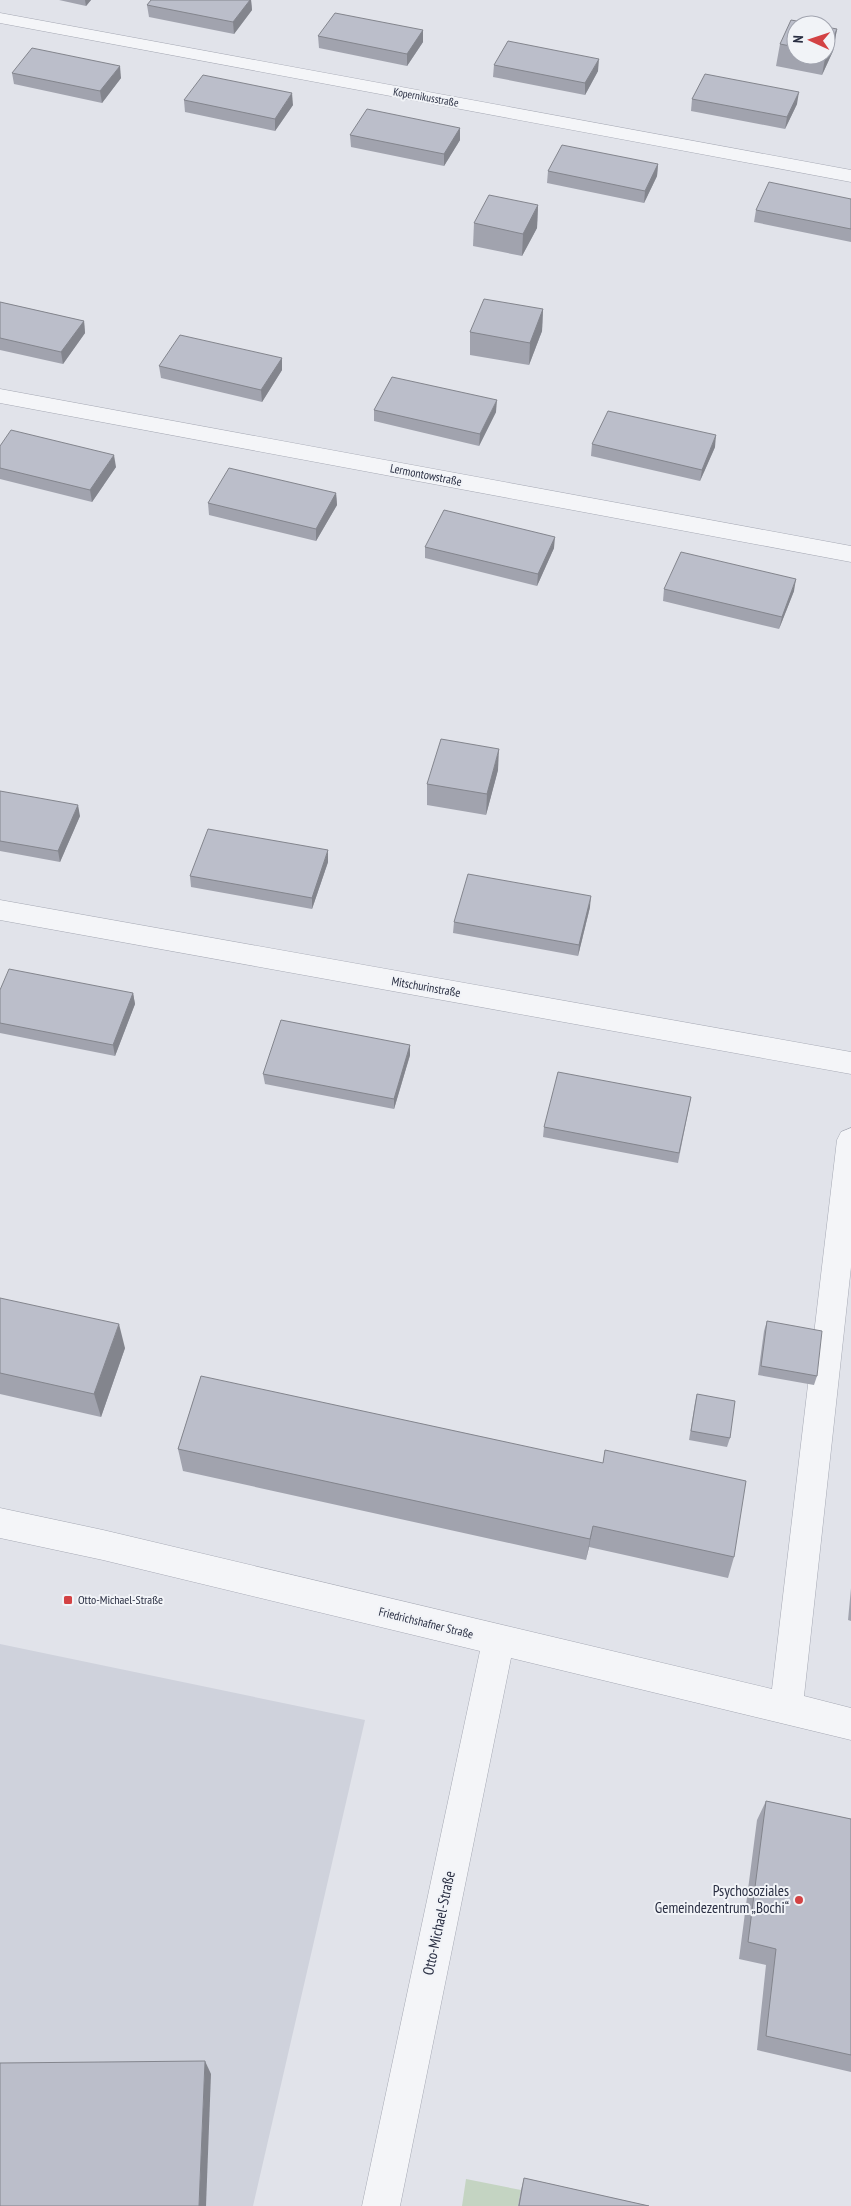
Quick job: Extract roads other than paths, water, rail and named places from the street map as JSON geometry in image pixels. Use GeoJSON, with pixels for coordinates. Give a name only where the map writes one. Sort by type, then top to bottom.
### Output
{"type":"FeatureCollection","features":[{"type":"Feature","properties":{"kind":"street","name":"Kopernikusstraße"},"geometry":{"type":"LineString","coordinates":[[0,18],[851,176]]}},
{"type":"Feature","properties":{"kind":"street","name":"Lermontowstraße"},"geometry":{"type":"LineString","coordinates":[[0,396],[851,554]]}},
{"type":"Feature","properties":{"kind":"street","name":"Mitschurinstraße"},"geometry":{"type":"LineString","coordinates":[[0,910],[851,1063]]}},
{"type":"Feature","properties":{"kind":"street"},"geometry":{"type":"LineString","coordinates":[[786,1709],[851,1140]]}},
{"type":"Feature","properties":{"kind":"street","name":"Friedrichshafner Straße"},"geometry":{"type":"LineString","coordinates":[[0,1523],[113,1548],[851,1724]]}},
{"type":"Feature","properties":{"kind":"street","name":"Otto-Michael-Straße"},"geometry":{"type":"LineString","coordinates":[[381,2206],[498,1641]]}},
{"type":"Feature","properties":{"kind":"place","name":"Otto-Michael-Straße"},"geometry":{"type":"Point","coordinates":[68,1600]}},
{"type":"Feature","properties":{"kind":"place","name":"Psychosoziales Gemeindezentrum „Bochi“"},"geometry":{"type":"Point","coordinates":[799,1900]}}]}
